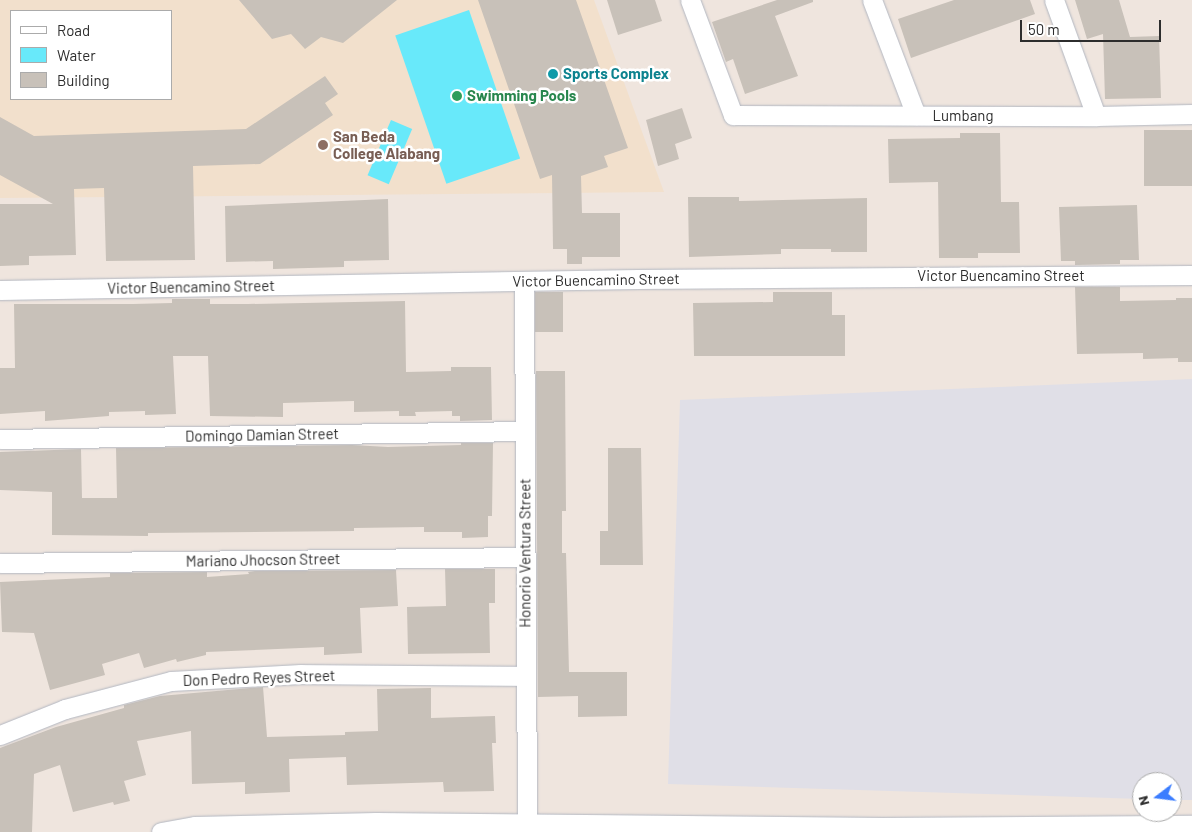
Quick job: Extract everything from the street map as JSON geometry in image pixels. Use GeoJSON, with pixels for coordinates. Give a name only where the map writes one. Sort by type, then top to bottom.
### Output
{"type":"FeatureCollection","features":[{"type":"Feature","properties":{"kind":"street","name":"Lumbang"},"geometry":{"type":"LineString","coordinates":[[690,0],[733,115],[1096,116],[1192,114]]}},
{"type":"Feature","properties":{"kind":"street"},"geometry":{"type":"LineString","coordinates":[[872,0],[916,115]]}},
{"type":"Feature","properties":{"kind":"street"},"geometry":{"type":"LineString","coordinates":[[1054,0],[1096,116]]}},
{"type":"Feature","properties":{"kind":"street","name":"Victor Buencamino Street"},"geometry":{"type":"LineString","coordinates":[[0,290],[524,282],[652,278],[1192,275]]}},
{"type":"Feature","properties":{"kind":"street","name":"Honorio Ventura Street"},"geometry":{"type":"LineString","coordinates":[[524,282],[526,824]]}},
{"type":"Feature","properties":{"kind":"street","name":"Domingo Damian Street"},"geometry":{"type":"LineString","coordinates":[[0,439],[524,431]]}},
{"type":"Feature","properties":{"kind":"street","name":"Mariano Jhocson Street"},"geometry":{"type":"LineString","coordinates":[[0,563],[525,557]]}},
{"type":"Feature","properties":{"kind":"street","name":"Don Pedro Reyes Street"},"geometry":{"type":"LineString","coordinates":[[0,736],[65,709],[171,681],[301,674],[526,676]]}},
{"type":"Feature","properties":{"kind":"street"},"geometry":{"type":"LineString","coordinates":[[161,832],[195,826],[376,822],[883,829],[1192,825]]}},
{"type":"Feature","properties":{"kind":"shaded area","name":"San Beda College Alabang"},"geometry":{"type":"Polygon","coordinates":[[[0,0],[594,0],[664,192],[0,198],[0,0]]]}},
{"type":"Feature","properties":{"kind":"shaded area"},"geometry":{"type":"Polygon","coordinates":[[[1192,379],[1192,800],[1182,800],[1182,772],[1132,772],[1132,799],[668,784],[680,400],[1192,379]]]}},
{"type":"Feature","properties":{"kind":"water","name":"Swimming Pools"},"geometry":{"type":"Polygon","coordinates":[[[469,10],[520,158],[446,184],[395,35],[469,10]]]}},
{"type":"Feature","properties":{"kind":"water"},"geometry":{"type":"Polygon","coordinates":[[[391,120],[412,129],[389,184],[368,175],[391,120]]]}},
{"type":"Feature","properties":{"kind":"building"},"geometry":{"type":"Polygon","coordinates":[[[239,0],[397,0],[343,43],[321,37],[305,49],[291,34],[272,39],[239,0]]]}},
{"type":"Feature","properties":{"kind":"building","name":"Sports Complex"},"geometry":{"type":"Polygon","coordinates":[[[478,0],[576,0],[628,148],[604,156],[608,167],[581,176],[582,213],[620,213],[620,257],[582,257],[582,264],[567,264],[567,249],[553,249],[552,175],[540,179],[478,0]]]}},
{"type":"Feature","properties":{"kind":"building"},"geometry":{"type":"Polygon","coordinates":[[[607,0],[655,0],[662,21],[618,35],[607,0]]]}},
{"type":"Feature","properties":{"kind":"building"},"geometry":{"type":"Polygon","coordinates":[[[777,0],[813,0],[813,2],[775,16],[798,76],[745,94],[733,59],[726,62],[712,22],[777,0]]]}},
{"type":"Feature","properties":{"kind":"building"},"geometry":{"type":"Polygon","coordinates":[[[954,0],[1030,0],[1035,14],[911,58],[898,19],[954,0]]]}},
{"type":"Feature","properties":{"kind":"building"},"geometry":{"type":"Polygon","coordinates":[[[1075,0],[1119,0],[1130,37],[1159,36],[1161,98],[1105,99],[1103,34],[1087,39],[1075,0]]]}},
{"type":"Feature","properties":{"kind":"building"},"geometry":{"type":"Polygon","coordinates":[[[325,76],[338,94],[325,103],[333,115],[260,164],[193,166],[195,260],[106,261],[104,188],[74,189],[76,255],[29,256],[29,265],[0,266],[0,204],[53,204],[0,175],[0,117],[34,136],[246,129],[325,76]]]}},
{"type":"Feature","properties":{"kind":"building"},"geometry":{"type":"Polygon","coordinates":[[[682,108],[692,138],[675,144],[679,159],[658,166],[646,120],[682,108]]]}},
{"type":"Feature","properties":{"kind":"building"},"geometry":{"type":"Polygon","coordinates":[[[1144,130],[1192,130],[1192,186],[1144,186],[1144,130]]]}},
{"type":"Feature","properties":{"kind":"building"},"geometry":{"type":"Polygon","coordinates":[[[960,133],[1000,133],[1001,202],[1019,202],[1020,253],[978,253],[978,258],[939,258],[938,182],[889,183],[888,139],[960,138],[960,133]]]}},
{"type":"Feature","properties":{"kind":"building"},"geometry":{"type":"Polygon","coordinates":[[[688,197],[739,197],[739,201],[867,198],[867,252],[831,252],[831,249],[781,249],[781,254],[689,257],[688,197]]]}},
{"type":"Feature","properties":{"kind":"building"},"geometry":{"type":"Polygon","coordinates":[[[388,199],[389,260],[344,261],[344,267],[273,269],[273,261],[226,262],[225,206],[388,199]]]}},
{"type":"Feature","properties":{"kind":"building"},"geometry":{"type":"Polygon","coordinates":[[[1137,205],[1139,260],[1120,260],[1120,264],[1075,265],[1075,261],[1061,261],[1059,207],[1137,205]]]}},
{"type":"Feature","properties":{"kind":"building"},"geometry":{"type":"Polygon","coordinates":[[[1075,287],[1120,287],[1120,301],[1192,298],[1192,362],[1178,362],[1178,358],[1143,359],[1143,353],[1077,354],[1075,287]]]}},
{"type":"Feature","properties":{"kind":"building"},"geometry":{"type":"Polygon","coordinates":[[[535,292],[563,292],[563,332],[535,332],[535,292]]]}},
{"type":"Feature","properties":{"kind":"building"},"geometry":{"type":"Polygon","coordinates":[[[773,292],[832,292],[832,315],[845,315],[845,356],[694,356],[693,303],[773,302],[773,292]]]}},
{"type":"Feature","properties":{"kind":"building"},"geometry":{"type":"Polygon","coordinates":[[[172,299],[210,299],[210,304],[405,301],[406,372],[451,371],[451,367],[491,367],[492,420],[460,421],[460,416],[452,416],[452,411],[415,412],[416,416],[399,416],[399,411],[354,412],[354,401],[283,403],[283,417],[210,416],[208,356],[173,356],[176,414],[145,415],[145,411],[109,412],[109,416],[45,421],[45,411],[0,414],[0,368],[15,368],[14,304],[172,303],[172,299]]]}},
{"type":"Feature","properties":{"kind":"building"},"geometry":{"type":"Polygon","coordinates":[[[536,371],[565,371],[566,511],[562,511],[562,553],[566,553],[569,672],[627,672],[627,716],[578,717],[578,696],[538,697],[536,371]]]}},
{"type":"Feature","properties":{"kind":"building"},"geometry":{"type":"Polygon","coordinates":[[[461,443],[493,443],[492,516],[488,516],[488,537],[462,538],[462,532],[424,532],[424,527],[354,528],[354,531],[148,533],[148,536],[52,535],[52,492],[0,490],[0,452],[81,449],[82,498],[117,498],[116,448],[352,445],[388,447],[461,445],[461,443]]]}},
{"type":"Feature","properties":{"kind":"building"},"geometry":{"type":"Polygon","coordinates":[[[608,448],[641,448],[643,565],[600,565],[600,531],[608,531],[608,448]]]}},
{"type":"Feature","properties":{"kind":"building"},"geometry":{"type":"Polygon","coordinates":[[[445,569],[495,569],[495,603],[489,603],[490,653],[408,654],[407,607],[446,606],[445,569]]]}},
{"type":"Feature","properties":{"kind":"building"},"geometry":{"type":"Polygon","coordinates":[[[396,570],[398,606],[360,608],[362,653],[324,655],[324,647],[206,652],[206,655],[177,662],[176,659],[144,668],[139,653],[102,664],[105,675],[50,690],[34,633],[2,632],[0,582],[110,577],[110,573],[207,572],[207,577],[249,574],[248,572],[255,571],[396,570]]]}},
{"type":"Feature","properties":{"kind":"building"},"geometry":{"type":"Polygon","coordinates":[[[263,687],[267,737],[345,735],[345,732],[378,731],[377,689],[431,688],[431,718],[495,716],[496,743],[492,743],[494,791],[444,792],[443,782],[347,785],[346,757],[289,759],[290,792],[245,794],[245,782],[192,784],[191,731],[137,741],[146,775],[124,781],[130,801],[114,805],[113,802],[73,812],[60,765],[34,774],[32,832],[0,832],[0,748],[56,727],[124,708],[124,705],[160,696],[263,687]]]}},
{"type":"Feature","properties":{"kind":"place","name":"Sports Complex"},"geometry":{"type":"Point","coordinates":[553,74]}},
{"type":"Feature","properties":{"kind":"place","name":"Swimming Pools"},"geometry":{"type":"Point","coordinates":[457,96]}},
{"type":"Feature","properties":{"kind":"place","name":"San Beda College Alabang"},"geometry":{"type":"Point","coordinates":[323,145]}}]}
